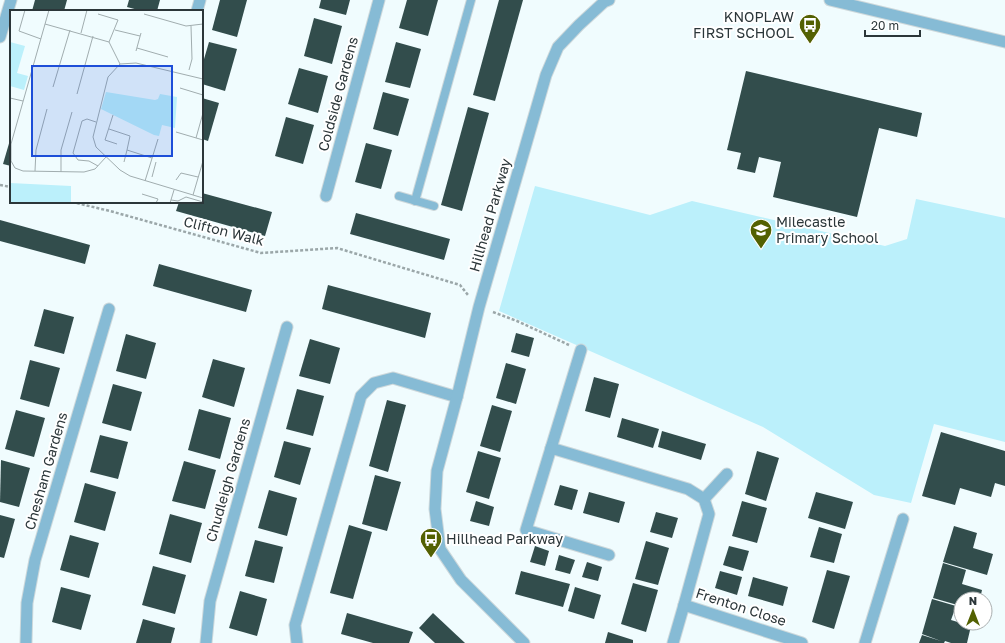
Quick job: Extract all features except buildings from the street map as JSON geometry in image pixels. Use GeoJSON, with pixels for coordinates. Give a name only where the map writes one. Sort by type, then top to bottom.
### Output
{"type":"FeatureCollection","features":[{"type":"Feature","properties":{"kind":"street"},"geometry":{"type":"LineString","coordinates":[[0,37],[11,0]]}},
{"type":"Feature","properties":{"kind":"street"},"geometry":{"type":"LineString","coordinates":[[196,10],[200,0]]}},
{"type":"Feature","properties":{"kind":"street","name":"Coldside Gardens"},"geometry":{"type":"LineString","coordinates":[[326,196],[379,0]]}},
{"type":"Feature","properties":{"kind":"street","name":"Hillhead Parkway"},"geometry":{"type":"LineString","coordinates":[[524,643],[461,580],[440,549],[435,509],[437,471],[479,307],[546,75],[558,47],[579,25],[604,2],[609,0]]}},
{"type":"Feature","properties":{"kind":"street"},"geometry":{"type":"LineString","coordinates":[[830,0],[1005,42]]}},
{"type":"Feature","properties":{"kind":"street","name":"Chesham Gardens"},"geometry":{"type":"LineString","coordinates":[[26,643],[27,604],[35,560],[109,309]]}},
{"type":"Feature","properties":{"kind":"street","name":"Chudleigh Gardens"},"geometry":{"type":"LineString","coordinates":[[206,643],[210,601],[287,327]]}},
{"type":"Feature","properties":{"kind":"street"},"geometry":{"type":"LineString","coordinates":[[581,350],[526,530],[609,555]]}},
{"type":"Feature","properties":{"kind":"street"},"geometry":{"type":"LineString","coordinates":[[297,643],[295,625],[296,619],[361,396],[374,383],[393,378],[457,397]]}},
{"type":"Feature","properties":{"kind":"street"},"geometry":{"type":"LineString","coordinates":[[551,448],[688,489],[704,499],[727,474]]}},
{"type":"Feature","properties":{"kind":"street","name":"Frenton Close"},"geometry":{"type":"LineString","coordinates":[[704,499],[709,514],[684,605],[802,643]]}},
{"type":"Feature","properties":{"kind":"street"},"geometry":{"type":"LineString","coordinates":[[865,643],[903,519]]}},
{"type":"Feature","properties":{"kind":"street"},"geometry":{"type":"LineString","coordinates":[[673,643],[684,605]]}},
{"type":"Feature","properties":{"kind":"lane"},"geometry":{"type":"LineString","coordinates":[[415,201],[471,0]]}},
{"type":"Feature","properties":{"kind":"lane"},"geometry":{"type":"LineString","coordinates":[[399,196],[434,206]]}},
{"type":"Feature","properties":{"kind":"path"},"geometry":{"type":"LineString","coordinates":[[0,184],[10,187]]}},
{"type":"Feature","properties":{"kind":"path","name":"Clifton Walk"},"geometry":{"type":"LineString","coordinates":[[76,203],[261,253],[337,248],[460,285],[479,307]]}},
{"type":"Feature","properties":{"kind":"path"},"geometry":{"type":"LineString","coordinates":[[479,307],[581,350]]}},
{"type":"Feature","properties":{"kind":"shaded area"},"geometry":{"type":"Polygon","coordinates":[[[535,186],[650,215],[692,201],[885,246],[907,239],[916,199],[1005,218],[1005,442],[934,424],[911,503],[874,495],[763,427],[499,311],[535,186]]]}},
{"type":"Feature","properties":{"kind":"place","name":"KNOPLAW FIRST SCHOOL"},"geometry":{"type":"Point","coordinates":[810,44]}},
{"type":"Feature","properties":{"kind":"place","name":"Milecastle Primary School"},"geometry":{"type":"Point","coordinates":[761,250]}},
{"type":"Feature","properties":{"kind":"place","name":"Hillhead Parkway"},"geometry":{"type":"Point","coordinates":[431,558]}}]}
